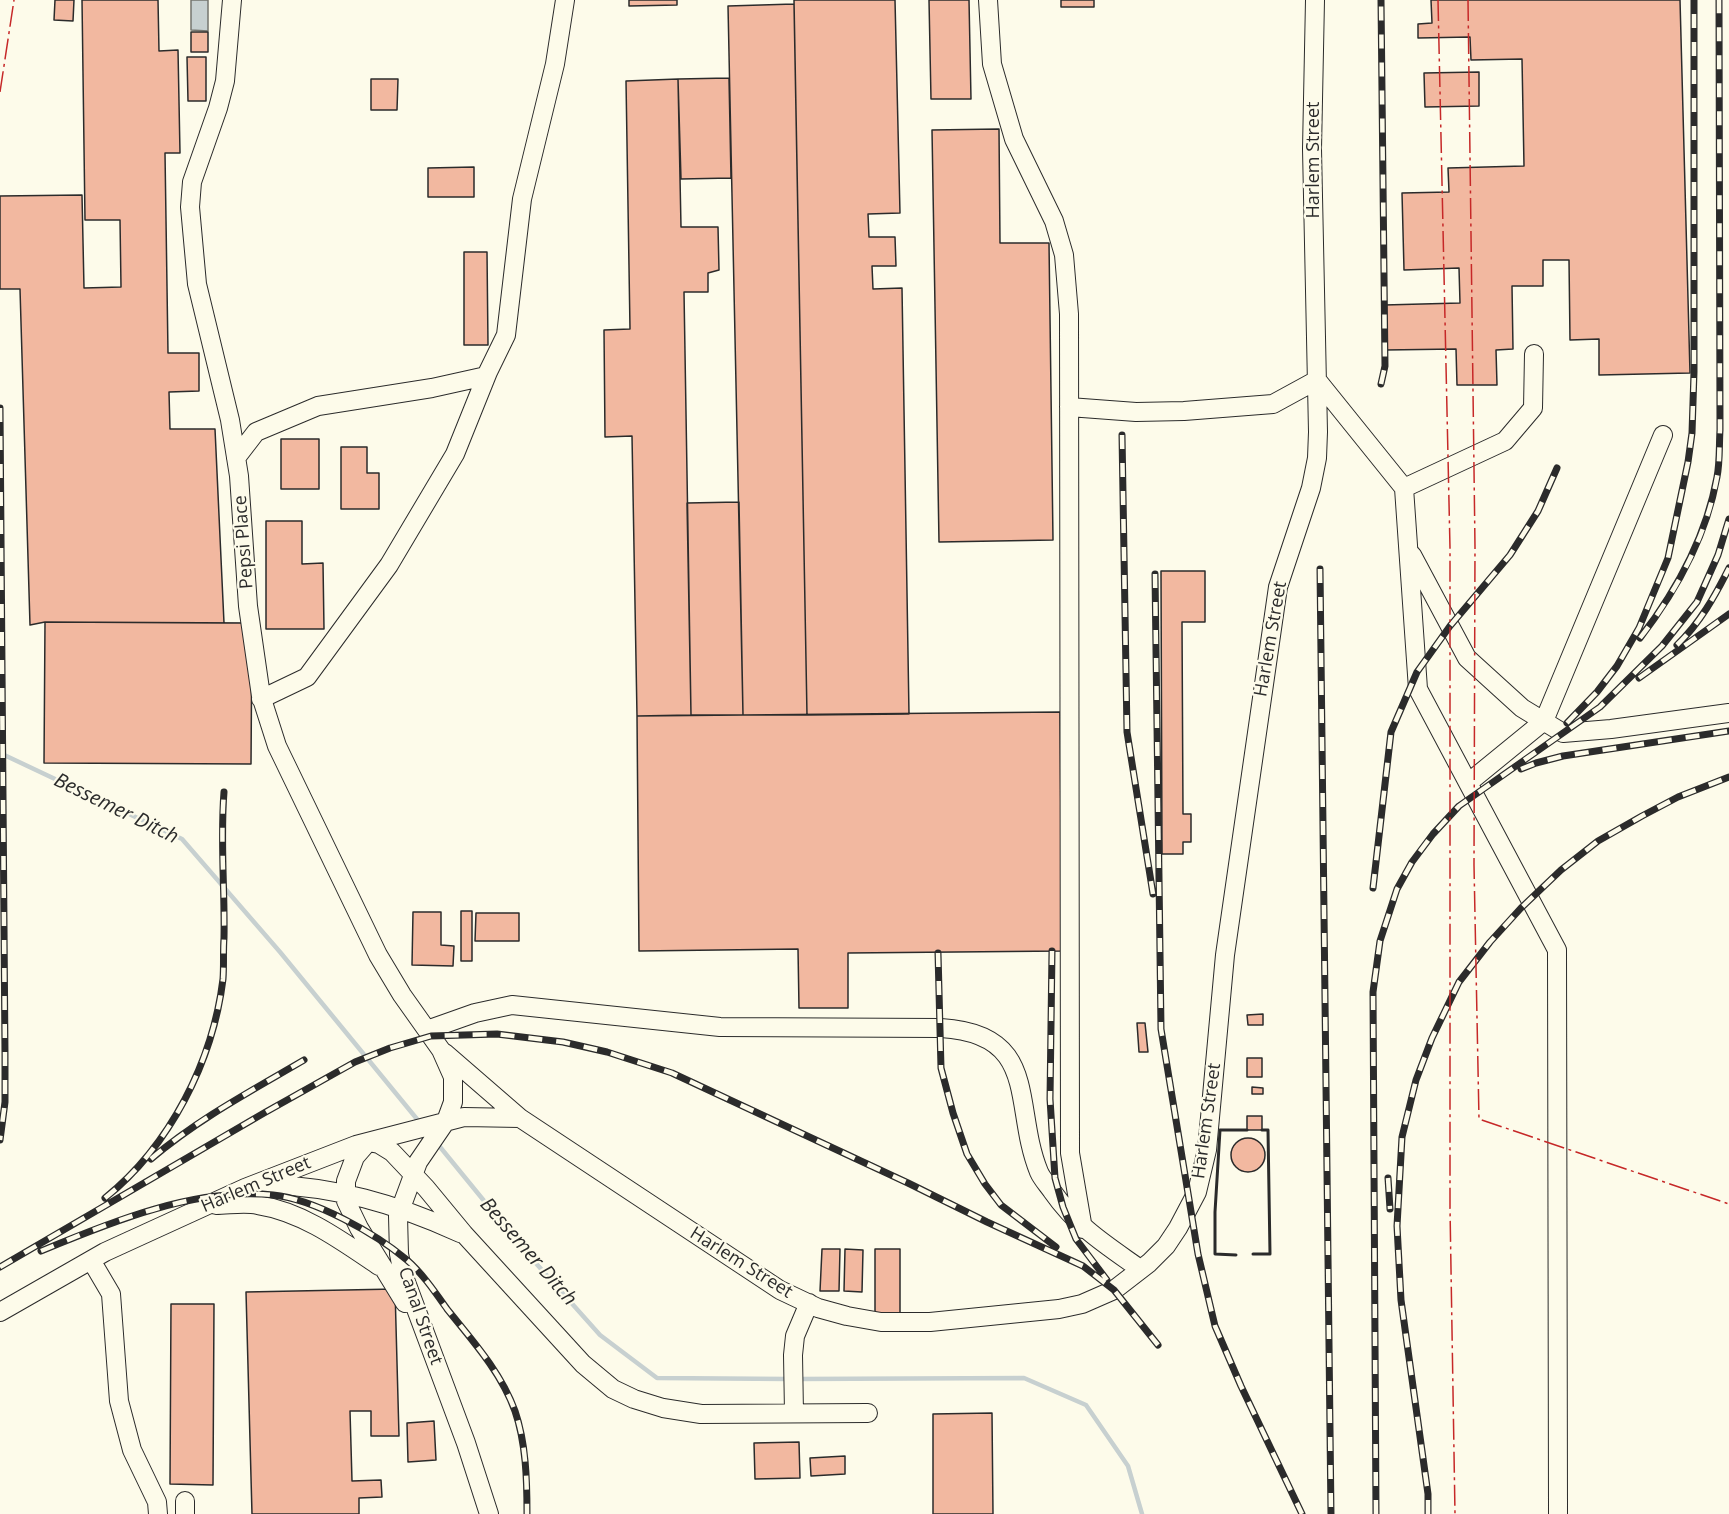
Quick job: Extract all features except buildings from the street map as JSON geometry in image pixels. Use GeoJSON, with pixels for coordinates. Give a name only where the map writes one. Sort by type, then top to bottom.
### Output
{"type":"FeatureCollection","features":[{"type":"Feature","properties":{"kind":"lane","name":"Pepsi Place"},"geometry":{"type":"LineString","coordinates":[[232,0],[225,81],[192,182],[190,207],[197,284],[230,420],[239,476],[248,606],[261,699],[277,746],[378,955],[441,1050]]}},
{"type":"Feature","properties":{"kind":"lane"},"geometry":{"type":"LineString","coordinates":[[261,699],[307,677],[389,565],[455,454],[506,334],[522,199],[555,64],[565,0]]}},
{"type":"Feature","properties":{"kind":"lane"},"geometry":{"type":"LineString","coordinates":[[988,0],[992,64],[1014,139],[1054,220],[1064,255],[1069,314],[1070,1153],[1083,1229]]}},
{"type":"Feature","properties":{"kind":"lane","name":"Harlem Street"},"geometry":{"type":"LineString","coordinates":[[0,1312],[92,1260],[256,1184],[368,1142],[464,1117],[520,1118],[780,1290],[809,1304],[847,1316],[881,1322],[930,1322],[1059,1309],[1082,1304],[1114,1290],[1166,1246],[1190,1208],[1197,1192],[1207,1150],[1225,955],[1278,587],[1311,488],[1317,458],[1312,150],[1314,0]]}},
{"type":"Feature","properties":{"kind":"lane"},"geometry":{"type":"LineString","coordinates":[[1404,488],[1505,441],[1533,408],[1534,354]]}},
{"type":"Feature","properties":{"kind":"lane"},"geometry":{"type":"LineString","coordinates":[[236,458],[256,432],[318,406],[432,388],[486,376],[488,372]]}},
{"type":"Feature","properties":{"kind":"lane"},"geometry":{"type":"LineString","coordinates":[[1069,407],[1136,412],[1273,404],[1317,380],[1404,488],[1418,689],[1557,950],[1558,1514]]}},
{"type":"Feature","properties":{"kind":"lane"},"geometry":{"type":"LineString","coordinates":[[1468,783],[1544,721],[1663,435]]}},
{"type":"Feature","properties":{"kind":"lane"},"geometry":{"type":"LineString","coordinates":[[1408,547],[1467,658],[1522,708],[1563,733],[1729,713]]}},
{"type":"Feature","properties":{"kind":"lane"},"geometry":{"type":"LineString","coordinates":[[427,1030],[475,1013],[512,1005],[720,1027],[941,1028],[958,1029],[982,1035],[1006,1052],[1020,1081],[1028,1127],[1040,1173],[1063,1207],[1083,1229],[1140,1269]]}},
{"type":"Feature","properties":{"kind":"lane"},"geometry":{"type":"LineString","coordinates":[[441,1050],[520,1118]]}},
{"type":"Feature","properties":{"kind":"lane"},"geometry":{"type":"LineString","coordinates":[[441,1050],[453,1077],[453,1102],[446,1121]]}},
{"type":"Feature","properties":{"kind":"lane","name":"Canal Street"},"geometry":{"type":"LineString","coordinates":[[446,1121],[422,1156],[413,1174],[398,1216],[398,1240],[403,1274],[466,1443],[489,1514]]}},
{"type":"Feature","properties":{"kind":"lane"},"geometry":{"type":"LineString","coordinates":[[425,1335],[359,1228],[346,1201],[346,1181],[355,1157],[368,1142],[379,1144],[392,1152],[583,1364],[613,1389],[633,1399],[663,1408],[701,1414],[868,1413]]}},
{"type":"Feature","properties":{"kind":"lane"},"geometry":{"type":"LineString","coordinates":[[303,1165],[293,1185],[292,1199],[296,1210],[303,1218]]}},
{"type":"Feature","properties":{"kind":"lane"},"geometry":{"type":"LineString","coordinates":[[256,1184],[293,1185],[346,1194],[416,1213],[464,1234]]}},
{"type":"Feature","properties":{"kind":"lane"},"geometry":{"type":"LineString","coordinates":[[208,1205],[256,1204],[303,1218],[385,1270]]}},
{"type":"Feature","properties":{"kind":"lane"},"geometry":{"type":"LineString","coordinates":[[92,1260],[111,1294],[119,1401],[132,1450],[157,1502],[158,1514]]}},
{"type":"Feature","properties":{"kind":"lane"},"geometry":{"type":"LineString","coordinates":[[794,1413],[795,1336],[809,1304]]}},
{"type":"Feature","properties":{"kind":"shaded area"},"geometry":{"type":"Polygon","coordinates":[[[191,0],[208,0],[208,31],[191,30],[191,0]]]}},
{"type":"Feature","properties":{"kind":"waterway","name":"Bessemer Ditch"},"geometry":{"type":"LineString","coordinates":[[0,753],[182,839],[280,952],[421,1124]]}},
{"type":"Feature","properties":{"kind":"waterway","name":"Bessemer Ditch"},"geometry":{"type":"LineString","coordinates":[[436,1142],[525,1251],[600,1335],[657,1378],[789,1379]]}},
{"type":"Feature","properties":{"kind":"waterway","name":"Bessemer Ditch"},"geometry":{"type":"LineString","coordinates":[[797,1379],[1024,1378],[1086,1405],[1128,1466],[1142,1514]]}},
{"type":"Feature","properties":{"kind":"railway"},"geometry":{"type":"LineString","coordinates":[[1381,0],[1385,366],[1381,384]]}},
{"type":"Feature","properties":{"kind":"railway"},"geometry":{"type":"LineString","coordinates":[[1567,723],[1597,692],[1617,666],[1639,628],[1668,558],[1688,462],[1692,433],[1694,372],[1694,0]]}},
{"type":"Feature","properties":{"kind":"railway"},"geometry":{"type":"LineString","coordinates":[[1640,638],[1678,582],[1698,542],[1706,521],[1718,471],[1720,430],[1719,0]]}},
{"type":"Feature","properties":{"kind":"railway"},"geometry":{"type":"LineString","coordinates":[[0,408],[5,1055],[5,1102],[0,1140]]}},
{"type":"Feature","properties":{"kind":"railway"},"geometry":{"type":"LineString","coordinates":[[1122,435],[1127,732],[1153,894]]}},
{"type":"Feature","properties":{"kind":"railway"},"geometry":{"type":"LineString","coordinates":[[1373,888],[1391,732],[1417,672],[1450,626],[1510,555],[1538,511],[1557,468]]}},
{"type":"Feature","properties":{"kind":"railway"},"geometry":{"type":"LineString","coordinates":[[1376,1514],[1373,992],[1380,941],[1397,889],[1412,862],[1433,834],[1459,806],[1600,707],[1662,646],[1697,602],[1718,555],[1729,519]]}},
{"type":"Feature","properties":{"kind":"railway"},"geometry":{"type":"LineString","coordinates":[[1677,645],[1706,609],[1729,568]]}},
{"type":"Feature","properties":{"kind":"railway"},"geometry":{"type":"LineString","coordinates":[[1320,569],[1331,1514]]}},
{"type":"Feature","properties":{"kind":"railway"},"geometry":{"type":"LineString","coordinates":[[1155,574],[1161,1029],[1198,1254],[1215,1326],[1302,1514]]}},
{"type":"Feature","properties":{"kind":"railway"},"geometry":{"type":"LineString","coordinates":[[1639,678],[1729,614]]}},
{"type":"Feature","properties":{"kind":"railway"},"geometry":{"type":"LineString","coordinates":[[1521,769],[1563,756],[1729,731]]}},
{"type":"Feature","properties":{"kind":"railway"},"geometry":{"type":"LineString","coordinates":[[1428,1514],[1428,1494],[1401,1300],[1397,1226],[1402,1137],[1416,1080],[1432,1038],[1459,982],[1490,942],[1561,870],[1598,841],[1642,816],[1678,797],[1729,777]]}},
{"type":"Feature","properties":{"kind":"railway"},"geometry":{"type":"LineString","coordinates":[[105,1198],[149,1153],[185,1100],[198,1071],[218,1010],[223,979],[222,829],[224,792]]}},
{"type":"Feature","properties":{"kind":"railway"},"geometry":{"type":"LineString","coordinates":[[1052,951],[1050,1099],[1055,1178],[1063,1207],[1076,1239],[1107,1280]]}},
{"type":"Feature","properties":{"kind":"railway"},"geometry":{"type":"LineString","coordinates":[[938,953],[941,1068],[967,1154],[1001,1205],[1056,1247]]}},
{"type":"Feature","properties":{"kind":"railway"},"geometry":{"type":"LineString","coordinates":[[0,1267],[355,1062],[390,1048],[431,1036],[497,1034],[563,1042],[607,1052],[672,1073],[908,1183],[1083,1266],[1114,1290],[1158,1345]]}},
{"type":"Feature","properties":{"kind":"railway"},"geometry":{"type":"LineString","coordinates":[[151,1159],[206,1118],[304,1060]]}},
{"type":"Feature","properties":{"kind":"railway"},"geometry":{"type":"LineString","coordinates":[[1388,1178],[1390,1209]]}},
{"type":"Feature","properties":{"kind":"railway"},"geometry":{"type":"LineString","coordinates":[[41,1251],[125,1218],[214,1196],[273,1195],[307,1203],[343,1219],[378,1239],[413,1265],[494,1370],[515,1411],[522,1436],[527,1514]]}},
{"type":"Feature","properties":{"kind":"wall"},"geometry":{"type":"LineString","coordinates":[[1236,1255],[1215,1254],[1220,1130],[1247,1130]]}},
{"type":"Feature","properties":{"kind":"wall"},"geometry":{"type":"LineString","coordinates":[[1253,1254],[1270,1254],[1268,1130],[1262,1130]]}},
{"type":"Feature","properties":{"kind":"power"},"geometry":{"type":"LineString","coordinates":[[0,92],[14,0]]}},
{"type":"Feature","properties":{"kind":"power"},"geometry":{"type":"LineString","coordinates":[[1438,0],[1450,548],[1450,1208],[1455,1514]]}},
{"type":"Feature","properties":{"kind":"power"},"geometry":{"type":"LineString","coordinates":[[1468,0],[1475,547],[1474,865],[1479,1119],[1729,1204]]}}]}
